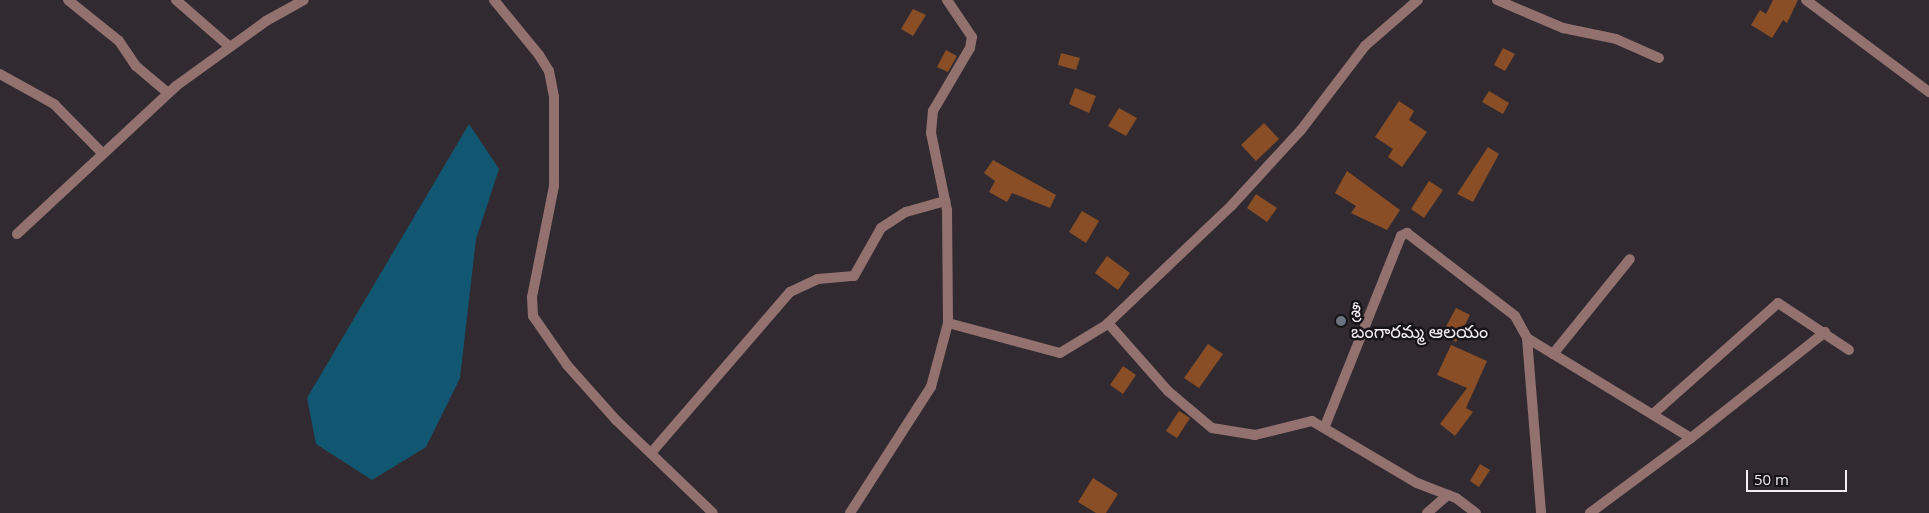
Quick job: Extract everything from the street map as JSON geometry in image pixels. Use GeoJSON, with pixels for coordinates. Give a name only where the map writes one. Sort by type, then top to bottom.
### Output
{"type":"FeatureCollection","features":[{"type":"Feature","properties":{"kind":"street"},"geometry":{"type":"LineString","coordinates":[[68,0],[119,41],[136,66],[168,93]]}},
{"type":"Feature","properties":{"kind":"street"},"geometry":{"type":"LineString","coordinates":[[176,0],[230,46]]}},
{"type":"Feature","properties":{"kind":"street"},"geometry":{"type":"LineString","coordinates":[[16,234],[101,152],[168,93],[230,46],[304,0]]}},
{"type":"Feature","properties":{"kind":"street"},"geometry":{"type":"LineString","coordinates":[[494,0],[539,54],[549,72],[554,97],[554,186],[532,297],[533,316],[567,365],[651,453],[713,513]]}},
{"type":"Feature","properties":{"kind":"street"},"geometry":{"type":"LineString","coordinates":[[850,513],[930,388],[948,323],[945,201],[931,133],[932,111],[970,48],[972,37],[946,0]]}},
{"type":"Feature","properties":{"kind":"street"},"geometry":{"type":"LineString","coordinates":[[948,323],[1060,353],[1108,323],[1232,205],[1301,130],[1365,46],[1418,0]]}},
{"type":"Feature","properties":{"kind":"street"},"geometry":{"type":"LineString","coordinates":[[1497,0],[1563,28],[1616,39],[1659,58]]}},
{"type":"Feature","properties":{"kind":"street"},"geometry":{"type":"LineString","coordinates":[[1806,0],[1929,92]]}},
{"type":"Feature","properties":{"kind":"street"},"geometry":{"type":"LineString","coordinates":[[0,74],[54,104],[101,152]]}},
{"type":"Feature","properties":{"kind":"street"},"geometry":{"type":"LineString","coordinates":[[651,453],[790,292],[818,279],[854,276],[882,228],[906,212],[945,201]]}},
{"type":"Feature","properties":{"kind":"street"},"geometry":{"type":"LineString","coordinates":[[1325,426],[1404,232],[1516,316],[1527,338],[1541,513]]}},
{"type":"Feature","properties":{"kind":"street"},"geometry":{"type":"LineString","coordinates":[[1553,354],[1630,259]]}},
{"type":"Feature","properties":{"kind":"street"},"geometry":{"type":"LineString","coordinates":[[1653,414],[1772,306],[1786,306],[1849,350]]}},
{"type":"Feature","properties":{"kind":"street"},"geometry":{"type":"LineString","coordinates":[[1108,323],[1168,390],[1212,428],[1255,435],[1312,421],[1325,426],[1416,483],[1448,495],[1476,513]]}},
{"type":"Feature","properties":{"kind":"street"},"geometry":{"type":"LineString","coordinates":[[1590,513],[1691,438],[1825,332]]}},
{"type":"Feature","properties":{"kind":"street"},"geometry":{"type":"LineString","coordinates":[[1527,338],[1691,438]]}},
{"type":"Feature","properties":{"kind":"street"},"geometry":{"type":"LineString","coordinates":[[1427,513],[1448,495]]}},
{"type":"Feature","properties":{"kind":"water"},"geometry":{"type":"Polygon","coordinates":[[[469,124],[499,169],[476,239],[460,378],[426,447],[372,480],[316,444],[307,398],[469,124]]]}},
{"type":"Feature","properties":{"kind":"building"},"geometry":{"type":"Polygon","coordinates":[[[1773,0],[1798,0],[1787,23],[1783,20],[1772,38],[1751,25],[1760,10],[1766,14],[1773,0]]]}},
{"type":"Feature","properties":{"kind":"building"},"geometry":{"type":"Polygon","coordinates":[[[913,9],[926,15],[913,36],[901,29],[913,9]]]}},
{"type":"Feature","properties":{"kind":"building"},"geometry":{"type":"Polygon","coordinates":[[[1503,48],[1515,54],[1505,71],[1494,65],[1503,48]]]}},
{"type":"Feature","properties":{"kind":"building"},"geometry":{"type":"Polygon","coordinates":[[[946,50],[957,56],[948,72],[937,67],[946,50]]]}},
{"type":"Feature","properties":{"kind":"building"},"geometry":{"type":"Polygon","coordinates":[[[1061,53],[1080,58],[1076,70],[1058,65],[1061,53]]]}},
{"type":"Feature","properties":{"kind":"building"},"geometry":{"type":"Polygon","coordinates":[[[1075,88],[1096,96],[1089,113],[1069,104],[1075,88]]]}},
{"type":"Feature","properties":{"kind":"building"},"geometry":{"type":"Polygon","coordinates":[[[1489,91],[1509,103],[1503,114],[1482,102],[1489,91]]]}},
{"type":"Feature","properties":{"kind":"building"},"geometry":{"type":"Polygon","coordinates":[[[1399,101],[1414,111],[1409,120],[1427,132],[1402,167],[1388,157],[1393,149],[1375,137],[1399,101]]]}},
{"type":"Feature","properties":{"kind":"building"},"geometry":{"type":"Polygon","coordinates":[[[1119,108],[1137,118],[1126,136],[1108,126],[1119,108]]]}},
{"type":"Feature","properties":{"kind":"building"},"geometry":{"type":"Polygon","coordinates":[[[1264,123],[1279,139],[1256,161],[1241,145],[1264,123]]]}},
{"type":"Feature","properties":{"kind":"building"},"geometry":{"type":"Polygon","coordinates":[[[1488,147],[1499,154],[1473,202],[1457,194],[1488,147]]]}},
{"type":"Feature","properties":{"kind":"building"},"geometry":{"type":"Polygon","coordinates":[[[993,160],[1056,195],[1050,208],[1012,193],[1007,202],[989,192],[995,181],[984,173],[993,160]]]}},
{"type":"Feature","properties":{"kind":"building"},"geometry":{"type":"Polygon","coordinates":[[[1347,171],[1400,210],[1387,230],[1351,213],[1356,206],[1335,193],[1347,171]]]}},
{"type":"Feature","properties":{"kind":"building"},"geometry":{"type":"Polygon","coordinates":[[[1429,181],[1443,190],[1424,218],[1411,209],[1429,181]]]}},
{"type":"Feature","properties":{"kind":"building"},"geometry":{"type":"Polygon","coordinates":[[[1256,194],[1277,208],[1267,222],[1247,208],[1256,194]]]}},
{"type":"Feature","properties":{"kind":"building"},"geometry":{"type":"Polygon","coordinates":[[[1082,211],[1099,221],[1086,243],[1069,232],[1082,211]]]}},
{"type":"Feature","properties":{"kind":"building"},"geometry":{"type":"Polygon","coordinates":[[[1107,256],[1130,273],[1118,290],[1095,273],[1107,256]]]}},
{"type":"Feature","properties":{"kind":"building"},"geometry":{"type":"Polygon","coordinates":[[[1456,308],[1470,315],[1456,342],[1442,334],[1456,308]]]}},
{"type":"Feature","properties":{"kind":"building"},"geometry":{"type":"Polygon","coordinates":[[[1208,344],[1223,354],[1199,388],[1184,378],[1208,344]]]}},
{"type":"Feature","properties":{"kind":"building"},"geometry":{"type":"Polygon","coordinates":[[[1451,345],[1487,361],[1466,408],[1473,412],[1455,436],[1440,424],[1467,388],[1437,375],[1451,345]]]}},
{"type":"Feature","properties":{"kind":"building"},"geometry":{"type":"Polygon","coordinates":[[[1123,366],[1136,375],[1123,394],[1110,385],[1123,366]]]}},
{"type":"Feature","properties":{"kind":"building"},"geometry":{"type":"Polygon","coordinates":[[[1179,411],[1190,418],[1177,438],[1166,431],[1179,411]]]}},
{"type":"Feature","properties":{"kind":"building"},"geometry":{"type":"Polygon","coordinates":[[[1480,464],[1490,470],[1479,487],[1470,481],[1480,464]]]}},
{"type":"Feature","properties":{"kind":"building"},"geometry":{"type":"Polygon","coordinates":[[[1093,478],[1118,494],[1106,513],[1096,513],[1078,502],[1093,478]]]}},
{"type":"Feature","properties":{"kind":"place","name":"శ్రీ బంగారమ్మ ఆలయం"},"geometry":{"type":"Point","coordinates":[1341,321]}}]}
